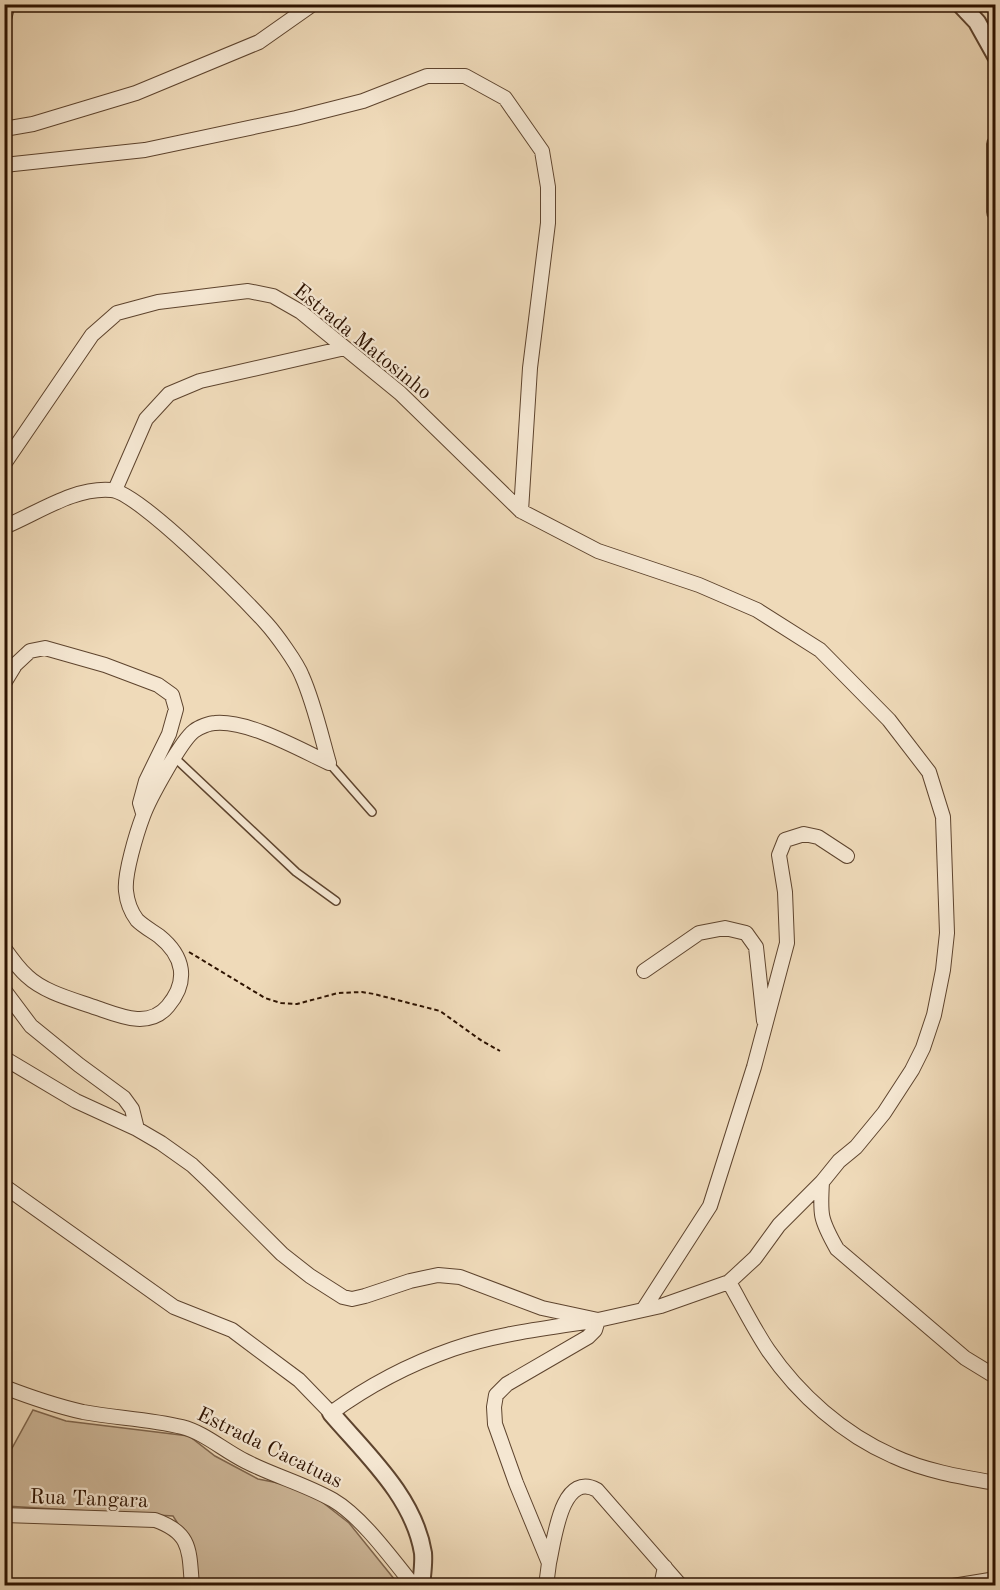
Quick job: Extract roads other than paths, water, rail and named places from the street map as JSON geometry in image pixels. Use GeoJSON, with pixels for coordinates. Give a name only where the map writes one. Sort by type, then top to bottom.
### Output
{"type":"FeatureCollection","features":[{"type":"Feature","properties":{"kind":"street"},"geometry":{"type":"LineString","coordinates":[[4,20],[8,4]]}},
{"type":"Feature","properties":{"kind":"street"},"geometry":{"type":"LineString","coordinates":[[4,129],[33,124],[136,93],[259,42],[313,4]]}},
{"type":"Feature","properties":{"kind":"street"},"geometry":{"type":"LineString","coordinates":[[960,4],[977,22],[996,56]]}},
{"type":"Feature","properties":{"kind":"street"},"geometry":{"type":"LineString","coordinates":[[4,165],[145,150],[296,118],[363,101],[427,76],[465,76],[505,98],[542,151],[548,187],[548,223],[530,368],[521,511]]}},
{"type":"Feature","properties":{"kind":"street"},"geometry":{"type":"LineString","coordinates":[[996,144],[996,212]]}},
{"type":"Feature","properties":{"kind":"street","name":"Estrada Matosinho"},"geometry":{"type":"LineString","coordinates":[[4,464],[92,335],[117,313],[158,302],[248,291],[273,296],[301,312],[400,393],[521,511],[597,551],[699,585],[757,610],[820,650],[889,720],[928,772],[943,817],[947,933],[943,970],[934,1015],[912,1070],[884,1113],[856,1147],[839,1161],[822,1182],[779,1225],[755,1258],[729,1282]]}},
{"type":"Feature","properties":{"kind":"street"},"geometry":{"type":"LineString","coordinates":[[115,490],[146,419],[169,394],[200,381],[345,348]]}},
{"type":"Feature","properties":{"kind":"street"},"geometry":{"type":"LineString","coordinates":[[4,527],[63,499],[97,489],[115,490],[129,497],[190,546],[268,625],[302,674],[329,763]]}},
{"type":"Feature","properties":{"kind":"street"},"geometry":{"type":"LineString","coordinates":[[4,683],[15,665],[30,651],[45,648],[158,685],[172,695],[176,709],[169,734],[146,781],[141,803],[143,815]]}},
{"type":"Feature","properties":{"kind":"street"},"geometry":{"type":"LineString","coordinates":[[4,948],[21,970],[36,983],[67,997],[122,1017],[148,1019],[157,1016],[177,993],[182,970],[174,950],[138,920],[128,903],[126,888],[127,875],[143,815],[174,757],[194,730],[213,723],[234,723],[268,735],[329,763]]}},
{"type":"Feature","properties":{"kind":"street"},"geometry":{"type":"LineString","coordinates":[[643,1310],[710,1206],[764,1029],[787,943],[785,892],[779,855],[785,840],[804,834],[818,837],[847,856]]}},
{"type":"Feature","properties":{"kind":"street"},"geometry":{"type":"LineString","coordinates":[[644,971],[699,933],[725,928],[746,933],[756,946],[764,1029]]}},
{"type":"Feature","properties":{"kind":"street"},"geometry":{"type":"LineString","coordinates":[[4,990],[31,1026],[124,1098],[132,1109],[137,1129]]}},
{"type":"Feature","properties":{"kind":"street"},"geometry":{"type":"LineString","coordinates":[[4,1058],[76,1101],[137,1129],[161,1143],[192,1165],[282,1254],[310,1276],[343,1297],[352,1299],[365,1296],[410,1281],[438,1275],[460,1277],[542,1308],[598,1320]]}},
{"type":"Feature","properties":{"kind":"street"},"geometry":{"type":"LineString","coordinates":[[822,1182],[820,1212],[837,1249],[965,1358],[996,1377]]}},
{"type":"Feature","properties":{"kind":"street"},"geometry":{"type":"LineString","coordinates":[[4,1186],[174,1307],[232,1330],[298,1380],[331,1413],[393,1487],[414,1520],[423,1555],[421,1586]]}},
{"type":"Feature","properties":{"kind":"street"},"geometry":{"type":"LineString","coordinates":[[331,1413],[382,1380],[454,1349],[535,1330],[643,1310],[729,1282],[768,1350],[796,1386],[818,1408],[856,1436],[893,1456],[950,1474],[996,1483]]}},
{"type":"Feature","properties":{"kind":"street"},"geometry":{"type":"LineString","coordinates":[[549,1563],[495,1424],[496,1395],[507,1384],[588,1337],[596,1330],[598,1320]]}},
{"type":"Feature","properties":{"kind":"street","name":"Estrada Cacatuas"},"geometry":{"type":"LineString","coordinates":[[4,1387],[42,1401],[83,1412],[164,1423],[201,1433],[230,1454],[334,1501],[353,1516],[414,1586]]}},
{"type":"Feature","properties":{"kind":"street"},"geometry":{"type":"LineString","coordinates":[[546,1586],[549,1563],[563,1506],[574,1491],[581,1486],[589,1485],[597,1490],[681,1586]]}},
{"type":"Feature","properties":{"kind":"street","name":"Rua Tangara"},"geometry":{"type":"LineString","coordinates":[[4,1515],[155,1520],[172,1526],[189,1549],[192,1586]]}},
{"type":"Feature","properties":{"kind":"street"},"geometry":{"type":"LineString","coordinates":[[661,1586],[665,1567]]}},
{"type":"Feature","properties":{"kind":"street"},"geometry":{"type":"LineString","coordinates":[[953,1586],[996,1580]]}},
{"type":"Feature","properties":{"kind":"lane"},"geometry":{"type":"LineString","coordinates":[[174,757],[296,872],[336,901]]}},
{"type":"Feature","properties":{"kind":"lane"},"geometry":{"type":"LineString","coordinates":[[329,763],[372,812]]}}]}
